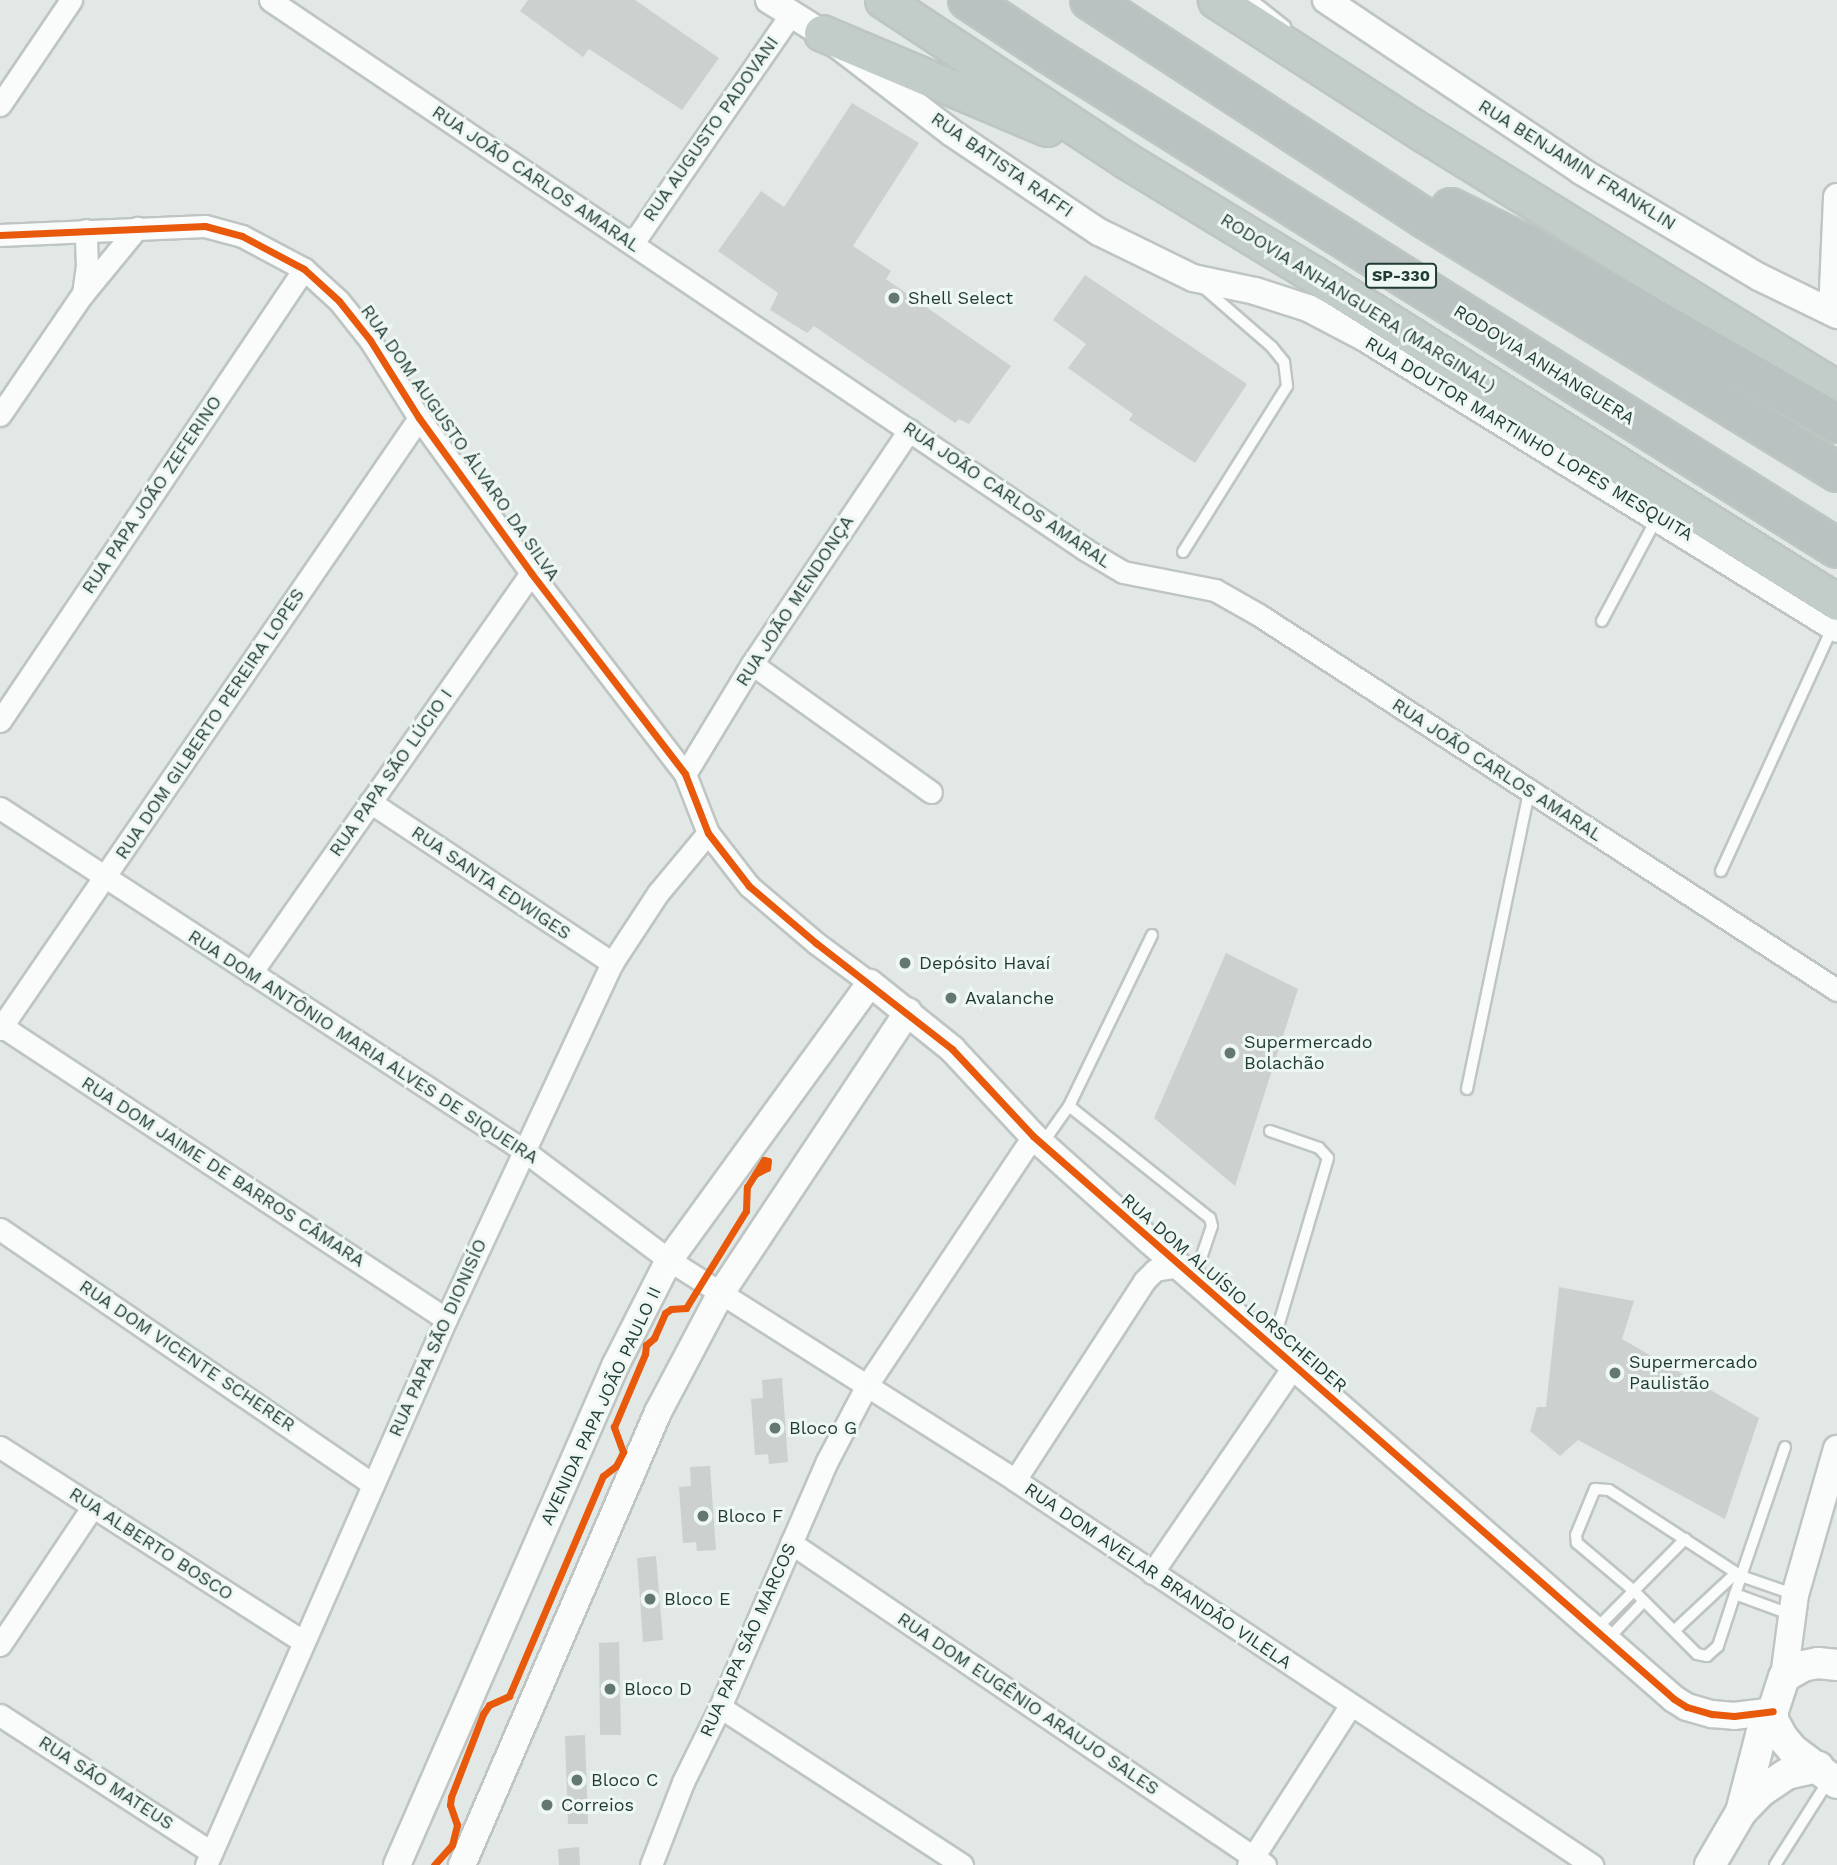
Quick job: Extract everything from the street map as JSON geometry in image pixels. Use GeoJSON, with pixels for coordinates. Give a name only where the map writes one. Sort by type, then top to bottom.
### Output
{"type":"FeatureCollection","features":[{"type":"Feature","properties":{"kind":"highway","name":"RODOVIA ANHANGUERA (MARGINAL)"},"geometry":{"type":"LineString","coordinates":[[883,0],[1127,162],[1313,274],[1836,619]]}},
{"type":"Feature","properties":{"kind":"highway","name":"RODOVIA ANHANGUERA"},"geometry":{"type":"LineString","coordinates":[[968,0],[1059,61],[1837,548]]}},
{"type":"Feature","properties":{"kind":"highway"},"geometry":{"type":"LineString","coordinates":[[1090,0],[1426,219],[1837,472]]}},
{"type":"Feature","properties":{"kind":"highway"},"geometry":{"type":"LineString","coordinates":[[1216,0],[1421,132],[1837,389]]}},
{"type":"Feature","properties":{"kind":"highway"},"geometry":{"type":"LineString","coordinates":[[822,33],[1127,162]]}},
{"type":"Feature","properties":{"kind":"highway"},"geometry":{"type":"LineString","coordinates":[[1145,36],[1406,185],[1528,246],[1837,423]]}},
{"type":"Feature","properties":{"kind":"highway"},"geometry":{"type":"LineString","coordinates":[[1782,514],[1837,555]]}},
{"type":"Feature","properties":{"kind":"main road"},"geometry":{"type":"LineString","coordinates":[[1741,1812],[1761,1735],[1773,1715],[1784,1677],[1803,1666],[1818,1663],[1837,1665]]}},
{"type":"Feature","properties":{"kind":"main road"},"geometry":{"type":"LineString","coordinates":[[1773,1715],[1793,1750],[1829,1776]]}},
{"type":"Feature","properties":{"kind":"main road"},"geometry":{"type":"LineString","coordinates":[[1710,1865],[1741,1812],[1773,1781],[1829,1776]]}},
{"type":"Feature","properties":{"kind":"street"},"geometry":{"type":"LineString","coordinates":[[0,105],[71,0]]}},
{"type":"Feature","properties":{"kind":"street","name":"RUA JOÃO CARLOS AMARAL"},"geometry":{"type":"LineString","coordinates":[[270,0],[1086,550],[1123,572],[1215,590],[1259,615],[1837,990]]}},
{"type":"Feature","properties":{"kind":"street","name":"RUA BENJAMIN FRANKLIN"},"geometry":{"type":"LineString","coordinates":[[1326,0],[1581,171],[1759,277],[1835,314]]}},
{"type":"Feature","properties":{"kind":"street","name":"RUA AUGUSTO PADOVANI"},"geometry":{"type":"LineString","coordinates":[[633,243],[779,8]]}},
{"type":"Feature","properties":{"kind":"street","name":"RUA BATISTA RAFFI"},"geometry":{"type":"LineString","coordinates":[[779,8],[822,33],[952,133],[1099,232],[1193,278],[1255,291]]}},
{"type":"Feature","properties":{"kind":"street"},"geometry":{"type":"LineString","coordinates":[[1835,314],[1837,197]]}},
{"type":"Feature","properties":{"kind":"street","name":"RUA DOM AUGUSTO ÁLVARO DA SILVA"},"geometry":{"type":"LineString","coordinates":[[0,235],[205,226],[242,236],[304,269],[339,301],[370,340],[419,418],[531,573],[685,774],[708,833]]}},
{"type":"Feature","properties":{"kind":"street"},"geometry":{"type":"LineString","coordinates":[[0,415],[82,295],[137,228]]}},
{"type":"Feature","properties":{"kind":"street"},"geometry":{"type":"LineString","coordinates":[[82,295],[87,267],[86,230]]}},
{"type":"Feature","properties":{"kind":"street","name":"RUA PAPA JOÃO ZEFERINO"},"geometry":{"type":"LineString","coordinates":[[0,721],[304,269]]}},
{"type":"Feature","properties":{"kind":"street","name":"RUA DOUTOR MARTINHO LOPES MESQUITA"},"geometry":{"type":"LineString","coordinates":[[1255,291],[1308,308],[1365,338],[1796,601],[1836,619]]}},
{"type":"Feature","properties":{"kind":"street","name":"RUA DOM GILBERTO PEREIRA LOPES"},"geometry":{"type":"LineString","coordinates":[[1,1027],[419,418]]}},
{"type":"Feature","properties":{"kind":"street","name":"RUA JOÃO MENDONÇA"},"geometry":{"type":"LineString","coordinates":[[685,774],[752,664],[909,430]]}},
{"type":"Feature","properties":{"kind":"street","name":"RUA PAPA SÃO LÚCIO I"},"geometry":{"type":"LineString","coordinates":[[251,973],[531,573]]}},
{"type":"Feature","properties":{"kind":"street"},"geometry":{"type":"LineString","coordinates":[[752,664],[931,792]]}},
{"type":"Feature","properties":{"kind":"street","name":"RUA SANTA EDWIGES"},"geometry":{"type":"LineString","coordinates":[[370,803],[612,963]]}},
{"type":"Feature","properties":{"kind":"street","name":"RUA DOM ANTÔNIO MARIA ALVES DE SIQUEIRA"},"geometry":{"type":"LineString","coordinates":[[0,808],[523,1150],[669,1260],[721,1293]]}},
{"type":"Feature","properties":{"kind":"street","name":"RUA PAPA SÃO DIONISÍO"},"geometry":{"type":"LineString","coordinates":[[208,1858],[446,1319],[612,963],[658,892],[708,833]]}},
{"type":"Feature","properties":{"kind":"street","name":"RUA DOM ALUÍSIO LORSCHEIDER"},"geometry":{"type":"LineString","coordinates":[[708,833],[749,886],[816,943],[908,1012],[952,1049],[1038,1140],[1600,1635],[1687,1707],[1712,1714],[1773,1715]]}},
{"type":"Feature","properties":{"kind":"street","name":"AVENIDA PAPA JOÃO PAULO II"},"geometry":{"type":"LineString","coordinates":[[397,1865],[616,1364],[669,1260],[870,983]]}},
{"type":"Feature","properties":{"kind":"street"},"geometry":{"type":"LineString","coordinates":[[463,1865],[658,1412],[721,1293],[908,1012]]}},
{"type":"Feature","properties":{"kind":"street","name":"RUA DOM JAIME DE BARROS CÂMARA"},"geometry":{"type":"LineString","coordinates":[[1,1027],[446,1319]]}},
{"type":"Feature","properties":{"kind":"street","name":"RUA PAPA SÃO MARCOS"},"geometry":{"type":"LineString","coordinates":[[651,1865],[683,1782],[720,1707],[827,1461],[867,1385],[1038,1140]]}},
{"type":"Feature","properties":{"kind":"street","name":"RUA DOM VICENTE SCHERER"},"geometry":{"type":"LineString","coordinates":[[0,1229],[373,1484]]}},
{"type":"Feature","properties":{"kind":"street"},"geometry":{"type":"LineString","coordinates":[[1144,1281],[1150,1261],[1149,1240]]}},
{"type":"Feature","properties":{"kind":"street"},"geometry":{"type":"LineString","coordinates":[[1016,1480],[1144,1281],[1155,1269],[1187,1272]]}},
{"type":"Feature","properties":{"kind":"street","name":"RUA DOM AVELAR BRANDÃO VILELA"},"geometry":{"type":"LineString","coordinates":[[721,1293],[1016,1480],[1350,1706],[1592,1865]]}},
{"type":"Feature","properties":{"kind":"street"},"geometry":{"type":"LineString","coordinates":[[1152,1573],[1294,1366]]}},
{"type":"Feature","properties":{"kind":"street","name":"RUA ALBERTO BOSCO"},"geometry":{"type":"LineString","coordinates":[[0,1447],[303,1641]]}},
{"type":"Feature","properties":{"kind":"street"},"geometry":{"type":"LineString","coordinates":[[1784,1677],[1794,1605],[1837,1449]]}},
{"type":"Feature","properties":{"kind":"street"},"geometry":{"type":"LineString","coordinates":[[0,1645],[93,1506]]}},
{"type":"Feature","properties":{"kind":"street","name":"RUA DOM EUGÊNIO ARAUJO SALES"},"geometry":{"type":"LineString","coordinates":[[791,1543],[1256,1862]]}},
{"type":"Feature","properties":{"kind":"street"},"geometry":{"type":"LineString","coordinates":[[1256,1862],[1350,1706]]}},
{"type":"Feature","properties":{"kind":"street"},"geometry":{"type":"LineString","coordinates":[[720,1707],[962,1865]]}},
{"type":"Feature","properties":{"kind":"street","name":"RUA SÃO MATEUS"},"geometry":{"type":"LineString","coordinates":[[0,1715],[208,1858]]}},
{"type":"Feature","properties":{"kind":"lane"},"geometry":{"type":"LineString","coordinates":[[1252,0],[1280,21],[1313,61]]}},
{"type":"Feature","properties":{"kind":"lane"},"geometry":{"type":"LineString","coordinates":[[1184,552],[1287,386],[1284,362],[1272,347],[1193,278]]}},
{"type":"Feature","properties":{"kind":"lane"},"geometry":{"type":"LineString","coordinates":[[1602,621],[1658,517]]}},
{"type":"Feature","properties":{"kind":"lane"},"geometry":{"type":"LineString","coordinates":[[1721,871],[1836,619]]}},
{"type":"Feature","properties":{"kind":"lane"},"geometry":{"type":"LineString","coordinates":[[1467,1089],[1529,792]]}},
{"type":"Feature","properties":{"kind":"lane"},"geometry":{"type":"LineString","coordinates":[[1038,1140],[1069,1106],[1153,935]]}},
{"type":"Feature","properties":{"kind":"lane"},"geometry":{"type":"LineString","coordinates":[[1069,1106],[1210,1218],[1212,1226],[1187,1272]]}},
{"type":"Feature","properties":{"kind":"lane"},"geometry":{"type":"LineString","coordinates":[[1270,1131],[1320,1148],[1328,1158],[1272,1347]]}},
{"type":"Feature","properties":{"kind":"lane"},"geometry":{"type":"LineString","coordinates":[[1785,1447],[1739,1575],[1718,1646],[1707,1656],[1698,1654],[1634,1591],[1577,1543],[1576,1535],[1595,1489],[1609,1490],[1739,1575],[1794,1605]]}},
{"type":"Feature","properties":{"kind":"lane"},"geometry":{"type":"LineString","coordinates":[[1600,1635],[1634,1591],[1685,1539]]}},
{"type":"Feature","properties":{"kind":"lane"},"geometry":{"type":"LineString","coordinates":[[1675,1630],[1739,1575]]}},
{"type":"Feature","properties":{"kind":"lane"},"geometry":{"type":"LineString","coordinates":[[1735,1594],[1794,1605]]}},
{"type":"Feature","properties":{"kind":"lane"},"geometry":{"type":"LineString","coordinates":[[1600,1635],[1644,1601]]}},
{"type":"Feature","properties":{"kind":"lane"},"geometry":{"type":"LineString","coordinates":[[1775,1865],[1829,1776]]}},
{"type":"Feature","properties":{"kind":"building"},"geometry":{"type":"Polygon","coordinates":[[[528,0],[635,0],[719,58],[682,110],[589,49],[583,57],[520,11],[528,0]]]}},
{"type":"Feature","properties":{"kind":"building"},"geometry":{"type":"Polygon","coordinates":[[[852,103],[919,143],[853,246],[891,271],[886,279],[1011,366],[969,424],[959,419],[955,423],[814,326],[807,333],[770,310],[778,293],[718,251],[761,191],[784,207],[852,103]]]}},
{"type":"Feature","properties":{"kind":"building"},"geometry":{"type":"Polygon","coordinates":[[[1085,275],[1247,384],[1195,463],[1129,420],[1133,414],[1068,368],[1086,344],[1053,320],[1085,275]]]}},
{"type":"Feature","properties":{"kind":"building","name":"Supermercado Bolachão"},"geometry":{"type":"Polygon","coordinates":[[[1226,953],[1298,989],[1235,1186],[1154,1118],[1226,953]]]}},
{"type":"Feature","properties":{"kind":"building","name":"Supermercado Paulistão"},"geometry":{"type":"Polygon","coordinates":[[[1559,1287],[1634,1301],[1622,1339],[1759,1418],[1725,1519],[1578,1440],[1560,1456],[1530,1431],[1537,1407],[1546,1407],[1559,1287]]]}},
{"type":"Feature","properties":{"kind":"building","name":"Bloco G"},"geometry":{"type":"Polygon","coordinates":[[[782,1378],[788,1462],[769,1464],[768,1454],[755,1455],[751,1399],[763,1398],[762,1380],[782,1378]]]}},
{"type":"Feature","properties":{"kind":"building","name":"Bloco F"},"geometry":{"type":"Polygon","coordinates":[[[710,1466],[716,1550],[697,1551],[696,1542],[683,1543],[679,1487],[691,1486],[690,1467],[710,1466]]]}},
{"type":"Feature","properties":{"kind":"building","name":"Bloco E"},"geometry":{"type":"Polygon","coordinates":[[[656,1556],[663,1640],[643,1642],[637,1558],[656,1556]]]}},
{"type":"Feature","properties":{"kind":"building","name":"Bloco D"},"geometry":{"type":"Polygon","coordinates":[[[619,1642],[621,1735],[600,1735],[599,1643],[619,1642]]]}},
{"type":"Feature","properties":{"kind":"building","name":"Bloco C"},"geometry":{"type":"Polygon","coordinates":[[[585,1735],[588,1824],[568,1824],[565,1736],[585,1735]]]}},
{"type":"Feature","properties":{"kind":"building"},"geometry":{"type":"Polygon","coordinates":[[[579,1847],[580,1865],[559,1865],[558,1849],[579,1847]]]}},
{"type":"Feature","properties":{"kind":"cycle path"},"geometry":{"type":"LineString","coordinates":[[0,235],[205,226],[242,236],[304,269],[339,301],[370,340],[419,418],[531,573],[685,774],[708,833],[749,886],[816,943],[952,1049],[1033,1136],[1674,1699],[1687,1707],[1712,1714],[1734,1716],[1773,1711]]}},
{"type":"Feature","properties":{"kind":"cycle path"},"geometry":{"type":"LineString","coordinates":[[434,1865],[452,1845],[457,1825],[450,1805],[451,1797],[483,1714],[489,1705],[509,1696],[603,1476],[616,1466],[623,1452],[614,1427],[645,1354],[646,1345],[654,1338],[665,1313],[671,1309],[686,1308],[746,1211],[747,1187],[764,1160],[768,1161],[767,1168],[755,1174]]}},
{"type":"Feature","properties":{"kind":"place","name":"Shell Select"},"geometry":{"type":"Point","coordinates":[894,298]}},
{"type":"Feature","properties":{"kind":"place","name":"Depósito Havaí"},"geometry":{"type":"Point","coordinates":[905,963]}},
{"type":"Feature","properties":{"kind":"place","name":"Avalanche"},"geometry":{"type":"Point","coordinates":[951,998]}},
{"type":"Feature","properties":{"kind":"place","name":"Supermercado Bolachão"},"geometry":{"type":"Point","coordinates":[1230,1053]}},
{"type":"Feature","properties":{"kind":"place","name":"Supermercado Paulistão"},"geometry":{"type":"Point","coordinates":[1615,1373]}},
{"type":"Feature","properties":{"kind":"place","name":"Bloco G"},"geometry":{"type":"Point","coordinates":[775,1428]}},
{"type":"Feature","properties":{"kind":"place","name":"Bloco F"},"geometry":{"type":"Point","coordinates":[703,1516]}},
{"type":"Feature","properties":{"kind":"place","name":"Bloco E"},"geometry":{"type":"Point","coordinates":[650,1599]}},
{"type":"Feature","properties":{"kind":"place","name":"Bloco D"},"geometry":{"type":"Point","coordinates":[610,1689]}},
{"type":"Feature","properties":{"kind":"place","name":"Bloco C"},"geometry":{"type":"Point","coordinates":[577,1780]}},
{"type":"Feature","properties":{"kind":"place","name":"Correios"},"geometry":{"type":"Point","coordinates":[547,1805]}}]}
